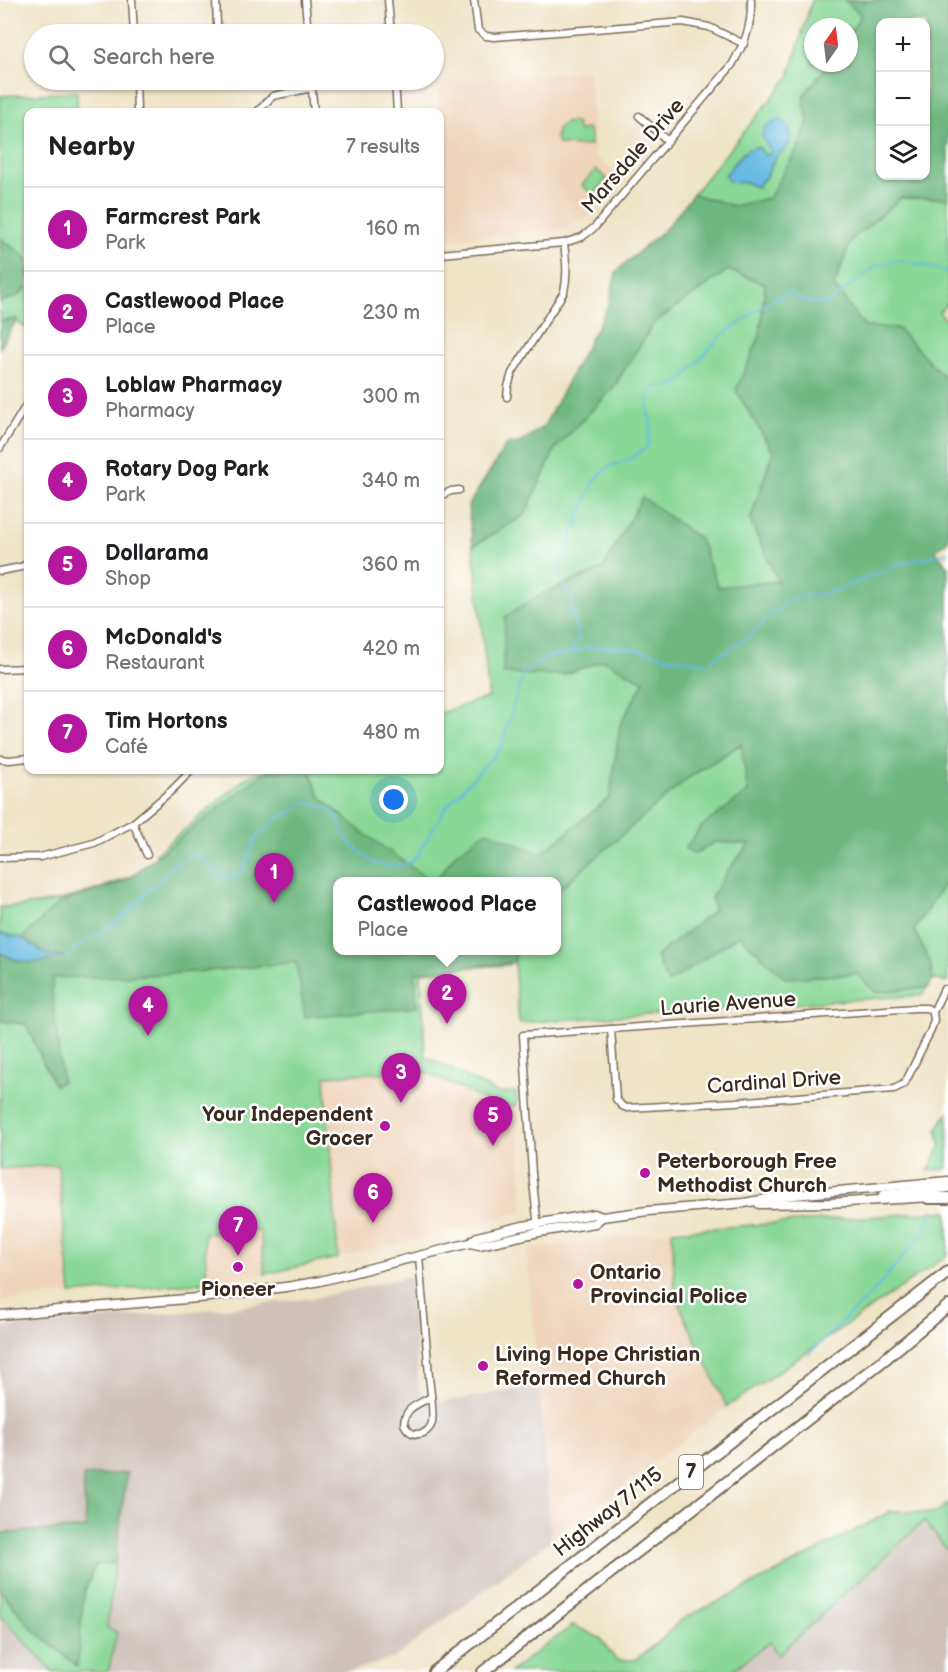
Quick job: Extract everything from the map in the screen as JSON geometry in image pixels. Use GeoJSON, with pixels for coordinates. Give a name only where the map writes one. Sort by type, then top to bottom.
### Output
{"type":"FeatureCollection","features":[{"type":"Feature","properties":{"kind":"highway"},"geometry":{"type":"LineString","coordinates":[[928,1198],[948,1197]]}},
{"type":"Feature","properties":{"kind":"highway","name":"Highway 7/115"},"geometry":{"type":"LineString","coordinates":[[434,1672],[948,1272]]}},
{"type":"Feature","properties":{"kind":"highway","name":"7"},"geometry":{"type":"LineString","coordinates":[[483,1672],[914,1336],[948,1306]]}},
{"type":"Feature","properties":{"kind":"highway"},"geometry":{"type":"LineString","coordinates":[[914,1336],[948,1313]]}},
{"type":"Feature","properties":{"kind":"main road"},"geometry":{"type":"LineString","coordinates":[[0,1315],[209,1297],[293,1286],[470,1243],[478,1245],[538,1228],[595,1223],[602,1217],[648,1210],[744,1203],[783,1196],[948,1181]]}},
{"type":"Feature","properties":{"kind":"main road"},"geometry":{"type":"LineString","coordinates":[[829,1203],[948,1188]]}},
{"type":"Feature","properties":{"kind":"main road"},"geometry":{"type":"LineString","coordinates":[[744,1203],[782,1205],[928,1198]]}},
{"type":"Feature","properties":{"kind":"street"},"geometry":{"type":"LineString","coordinates":[[132,0],[133,24]]}},
{"type":"Feature","properties":{"kind":"street"},"geometry":{"type":"LineString","coordinates":[[216,0],[217,24]]}},
{"type":"Feature","properties":{"kind":"street"},"geometry":{"type":"LineString","coordinates":[[305,0],[307,24]]}},
{"type":"Feature","properties":{"kind":"street"},"geometry":{"type":"LineString","coordinates":[[388,0],[390,24]]}},
{"type":"Feature","properties":{"kind":"street"},"geometry":{"type":"LineString","coordinates":[[474,0],[478,30],[486,36],[684,22],[709,27],[744,44]]}},
{"type":"Feature","properties":{"kind":"street","name":"Marsdale Drive"},"geometry":{"type":"LineString","coordinates":[[444,254],[564,243],[582,237],[595,227],[732,65],[744,44],[750,27],[751,0]]}},
{"type":"Feature","properties":{"kind":"street"},"geometry":{"type":"LineString","coordinates":[[136,90],[137,108]]}},
{"type":"Feature","properties":{"kind":"street"},"geometry":{"type":"LineString","coordinates":[[260,108],[273,96],[302,90]]}},
{"type":"Feature","properties":{"kind":"street"},"geometry":{"type":"LineString","coordinates":[[312,90],[314,108]]}},
{"type":"Feature","properties":{"kind":"street"},"geometry":{"type":"LineString","coordinates":[[395,90],[397,108]]}},
{"type":"Feature","properties":{"kind":"street"},"geometry":{"type":"LineString","coordinates":[[639,116],[668,141]]}},
{"type":"Feature","properties":{"kind":"street"},"geometry":{"type":"LineString","coordinates":[[507,397],[512,373],[564,292],[567,281],[564,243]]}},
{"type":"Feature","properties":{"kind":"street"},"geometry":{"type":"LineString","coordinates":[[0,448],[24,409]]}},
{"type":"Feature","properties":{"kind":"street"},"geometry":{"type":"LineString","coordinates":[[444,494],[459,490]]}},
{"type":"Feature","properties":{"kind":"street"},"geometry":{"type":"LineString","coordinates":[[0,571],[24,565]]}},
{"type":"Feature","properties":{"kind":"street"},"geometry":{"type":"LineString","coordinates":[[0,669],[24,668]]}},
{"type":"Feature","properties":{"kind":"street"},"geometry":{"type":"LineString","coordinates":[[0,759],[24,758]]}},
{"type":"Feature","properties":{"kind":"street"},"geometry":{"type":"LineString","coordinates":[[0,858],[40,857],[94,843],[132,823],[188,774]]}},
{"type":"Feature","properties":{"kind":"street"},"geometry":{"type":"LineString","coordinates":[[132,823],[147,855]]}},
{"type":"Feature","properties":{"kind":"street","name":"Cardinal Drive"},"geometry":{"type":"LineString","coordinates":[[611,1029],[616,1099],[627,1108],[894,1089],[904,1084],[908,1077],[930,1032],[934,1021],[933,1012],[944,989]]}},
{"type":"Feature","properties":{"kind":"street","name":"Laurie Avenue"},"geometry":{"type":"LineString","coordinates":[[538,1228],[523,1035],[916,1008],[927,1008],[933,1012]]}},
{"type":"Feature","properties":{"kind":"street"},"geometry":{"type":"LineString","coordinates":[[419,1255],[431,1397],[432,1420],[426,1432],[411,1433],[404,1424],[405,1416],[409,1410],[431,1397]]}},
{"type":"Feature","properties":{"kind":"shaded area"},"geometry":{"type":"Polygon","coordinates":[[[589,71],[595,157],[622,178],[586,219],[563,229],[450,239],[444,167],[444,108],[439,108],[438,90],[444,90],[444,82],[589,71]]]}},
{"type":"Feature","properties":{"kind":"shaded area"},"geometry":{"type":"Polygon","coordinates":[[[421,1070],[493,1104],[517,1106],[523,1212],[338,1258],[325,1076],[421,1070]]]}},
{"type":"Feature","properties":{"kind":"shaded area"},"geometry":{"type":"Polygon","coordinates":[[[58,1165],[71,1294],[0,1301],[0,1169],[58,1165]]]}},
{"type":"Feature","properties":{"kind":"shaded area"},"geometry":{"type":"Polygon","coordinates":[[[260,1231],[265,1274],[207,1282],[203,1234],[260,1231]]]}},
{"type":"Feature","properties":{"kind":"shaded area"},"geometry":{"type":"Polygon","coordinates":[[[672,1231],[675,1296],[727,1407],[551,1540],[527,1250],[672,1231]]]}},
{"type":"Feature","properties":{"kind":"shaded area"},"geometry":{"type":"Polygon","coordinates":[[[411,1276],[419,1391],[442,1402],[539,1386],[551,1540],[394,1658],[347,1672],[108,1672],[117,1632],[107,1628],[126,1474],[86,1528],[0,1533],[0,1328],[227,1308],[321,1297],[411,1276]]]}},
{"type":"Feature","properties":{"kind":"shaded area"},"geometry":{"type":"Polygon","coordinates":[[[924,1521],[948,1551],[948,1672],[730,1672],[770,1641],[779,1655],[924,1521]]]}},
{"type":"Feature","properties":{"kind":"shaded area"},"geometry":{"type":"Polygon","coordinates":[[[0,1615],[53,1672],[0,1672],[0,1615]]]}},
{"type":"Feature","properties":{"kind":"green space"},"geometry":{"type":"Polygon","coordinates":[[[812,0],[845,0],[861,15],[858,20],[858,18],[807,18],[812,0]]]}},
{"type":"Feature","properties":{"kind":"green space"},"geometry":{"type":"Polygon","coordinates":[[[845,0],[948,0],[948,200],[944,198],[901,198],[851,240],[834,286],[865,327],[897,328],[948,381],[948,541],[935,550],[948,567],[948,878],[914,930],[930,962],[933,979],[928,987],[875,992],[857,974],[785,978],[739,935],[668,983],[656,957],[714,910],[711,898],[728,870],[750,844],[715,842],[694,854],[685,849],[701,827],[748,792],[741,744],[688,778],[561,888],[561,877],[438,877],[456,853],[487,831],[541,854],[610,797],[620,725],[644,681],[604,660],[563,675],[503,674],[505,617],[542,594],[603,569],[642,497],[700,539],[718,587],[778,581],[750,520],[773,452],[736,390],[760,336],[765,284],[728,270],[654,323],[613,388],[555,449],[525,515],[473,546],[468,506],[507,444],[519,443],[544,426],[609,304],[616,272],[667,227],[693,194],[734,206],[769,198],[801,143],[808,120],[803,96],[823,72],[858,72],[858,20],[861,15],[845,0]]]}},
{"type":"Feature","properties":{"kind":"green space"},"geometry":{"type":"Polygon","coordinates":[[[804,27],[804,72],[823,72],[803,96],[808,120],[801,143],[769,198],[734,206],[693,194],[789,77],[804,27]],[[758,147],[747,183],[757,187],[767,175],[775,158],[784,150],[772,151],[766,156],[758,147]]]}},
{"type":"Feature","properties":{"kind":"green space"},"geometry":{"type":"Polygon","coordinates":[[[77,92],[77,108],[24,108],[24,257],[0,238],[0,96],[77,92]]]}},
{"type":"Feature","properties":{"kind":"green space"},"geometry":{"type":"Polygon","coordinates":[[[564,123],[576,123],[579,132],[589,129],[591,145],[559,145],[556,138],[557,130],[564,123]]]}},
{"type":"Feature","properties":{"kind":"green space"},"geometry":{"type":"Polygon","coordinates":[[[596,169],[607,179],[593,195],[582,185],[596,169]]]}},
{"type":"Feature","properties":{"kind":"green space"},"geometry":{"type":"Polygon","coordinates":[[[901,198],[944,198],[948,200],[948,303],[939,312],[948,322],[948,381],[897,328],[865,327],[834,286],[851,240],[901,198]]]}},
{"type":"Feature","properties":{"kind":"green space"},"geometry":{"type":"Polygon","coordinates":[[[0,238],[24,257],[24,290],[16,297],[0,302],[0,238]]]}},
{"type":"Feature","properties":{"kind":"green space"},"geometry":{"type":"Polygon","coordinates":[[[728,270],[765,284],[760,336],[736,390],[773,452],[750,520],[778,581],[718,587],[700,539],[642,498],[603,569],[542,594],[563,675],[604,660],[644,681],[620,725],[610,797],[541,854],[509,877],[333,877],[333,955],[508,955],[509,965],[421,970],[425,1056],[498,1093],[516,1092],[517,1106],[493,1104],[421,1070],[325,1076],[338,1258],[265,1274],[260,1231],[204,1234],[207,1282],[71,1294],[58,1165],[0,1169],[0,1021],[26,1024],[54,1085],[58,1083],[50,995],[0,998],[0,907],[62,900],[102,888],[159,863],[155,854],[246,778],[256,774],[444,774],[444,712],[489,697],[473,546],[525,515],[555,449],[613,388],[654,323],[728,270]]]}},
{"type":"Feature","properties":{"kind":"green space"},"geometry":{"type":"Polygon","coordinates":[[[24,290],[24,327],[18,323],[0,324],[0,302],[16,297],[24,290]]]}},
{"type":"Feature","properties":{"kind":"green space"},"geometry":{"type":"Polygon","coordinates":[[[17,319],[0,348],[0,321],[17,319]]]}},
{"type":"Feature","properties":{"kind":"green space"},"geometry":{"type":"Polygon","coordinates":[[[742,744],[748,792],[702,827],[694,854],[715,842],[750,844],[728,870],[714,910],[657,956],[668,983],[739,935],[786,978],[857,974],[876,992],[928,987],[922,995],[519,1023],[514,962],[516,955],[561,955],[561,888],[688,778],[742,744]]]}},
{"type":"Feature","properties":{"kind":"green space"},"geometry":{"type":"Polygon","coordinates":[[[311,774],[320,797],[361,831],[425,877],[333,877],[333,955],[516,955],[514,962],[415,973],[417,1007],[305,1017],[296,962],[175,973],[53,978],[52,990],[62,1082],[54,1085],[26,1024],[0,1021],[0,953],[19,962],[62,956],[47,955],[22,938],[59,903],[125,881],[261,775],[311,774]]]}},
{"type":"Feature","properties":{"kind":"green space"},"geometry":{"type":"Polygon","coordinates":[[[948,878],[948,982],[933,979],[930,962],[914,930],[948,878]]]}},
{"type":"Feature","properties":{"kind":"green space"},"geometry":{"type":"Polygon","coordinates":[[[948,1113],[948,1168],[928,1171],[941,1145],[937,1128],[948,1113]]]}},
{"type":"Feature","properties":{"kind":"green space"},"geometry":{"type":"Polygon","coordinates":[[[948,1211],[948,1255],[727,1407],[675,1296],[672,1231],[948,1211]]]}},
{"type":"Feature","properties":{"kind":"green space"},"geometry":{"type":"Polygon","coordinates":[[[127,1473],[115,1563],[95,1565],[84,1593],[77,1666],[32,1628],[0,1590],[0,1533],[86,1528],[83,1476],[127,1473]]]}},
{"type":"Feature","properties":{"kind":"green space"},"geometry":{"type":"Polygon","coordinates":[[[948,1504],[948,1551],[924,1521],[778,1655],[770,1642],[730,1672],[510,1672],[573,1625],[600,1638],[616,1660],[635,1660],[662,1639],[679,1621],[891,1511],[935,1513],[948,1504]]]}},
{"type":"Feature","properties":{"kind":"green space"},"geometry":{"type":"Polygon","coordinates":[[[115,1563],[107,1628],[117,1632],[108,1672],[53,1672],[0,1615],[0,1590],[32,1628],[77,1665],[84,1593],[95,1565],[115,1563]]]}},
{"type":"Feature","properties":{"kind":"water"},"geometry":{"type":"Polygon","coordinates":[[[779,119],[789,126],[791,140],[775,158],[767,175],[757,187],[747,183],[729,182],[725,175],[743,153],[758,147],[766,156],[772,151],[762,135],[765,127],[779,119]]]}},
{"type":"Feature","properties":{"kind":"water"},"geometry":{"type":"Polygon","coordinates":[[[0,933],[22,938],[47,955],[65,956],[32,963],[18,960],[0,953],[0,933]]]}},
{"type":"Feature","properties":{"kind":"waterway"},"geometry":{"type":"LineString","coordinates":[[570,654],[579,638],[572,598],[556,575],[594,481],[608,467],[632,458],[648,446],[651,427],[647,404],[650,390],[656,386],[679,383],[720,337],[773,299],[790,292],[804,301],[827,304],[877,265],[902,260],[948,272]]}},
{"type":"Feature","properties":{"kind":"waterway"},"geometry":{"type":"LineString","coordinates":[[65,956],[121,919],[174,864],[195,853],[222,878],[233,878],[242,873],[256,838],[273,822],[307,802],[328,809],[338,818],[347,841],[375,864],[394,866],[410,863],[417,856],[445,808],[501,748],[523,674],[549,656],[570,654],[589,647],[627,647],[671,658],[708,663],[749,636],[793,598],[838,590],[903,562],[948,553]]}},
{"type":"Feature","properties":{"kind":"waterway"},"geometry":{"type":"LineString","coordinates":[[809,1354],[870,1295],[923,1234],[933,1210]]}},
{"type":"Feature","properties":{"kind":"place","name":"Farmcrest Park"},"geometry":{"type":"Point","coordinates":[274,903]}},
{"type":"Feature","properties":{"kind":"place","name":"Castlewood Place"},"geometry":{"type":"Point","coordinates":[447,1024]}},
{"type":"Feature","properties":{"kind":"place","name":"Rotary Dog Park"},"geometry":{"type":"Point","coordinates":[148,1036]}},
{"type":"Feature","properties":{"kind":"place","name":"Loblaw Pharmacy"},"geometry":{"type":"Point","coordinates":[401,1103]}},
{"type":"Feature","properties":{"kind":"place","name":"Your Independent Grocer"},"geometry":{"type":"Point","coordinates":[385,1126]}},
{"type":"Feature","properties":{"kind":"place","name":"Dollarama"},"geometry":{"type":"Point","coordinates":[493,1146]}},
{"type":"Feature","properties":{"kind":"place","name":"Peterborough Free Methodist Church"},"geometry":{"type":"Point","coordinates":[645,1173]}},
{"type":"Feature","properties":{"kind":"place","name":"McDonald's"},"geometry":{"type":"Point","coordinates":[373,1223]}},
{"type":"Feature","properties":{"kind":"place","name":"Tim Hortons"},"geometry":{"type":"Point","coordinates":[238,1256]}},
{"type":"Feature","properties":{"kind":"place","name":"Pioneer"},"geometry":{"type":"Point","coordinates":[238,1267]}},
{"type":"Feature","properties":{"kind":"place","name":"Ontario Provincial Police"},"geometry":{"type":"Point","coordinates":[578,1284]}},
{"type":"Feature","properties":{"kind":"place","name":"Living Hope Christian Reformed Church"},"geometry":{"type":"Point","coordinates":[483,1366]}}]}
